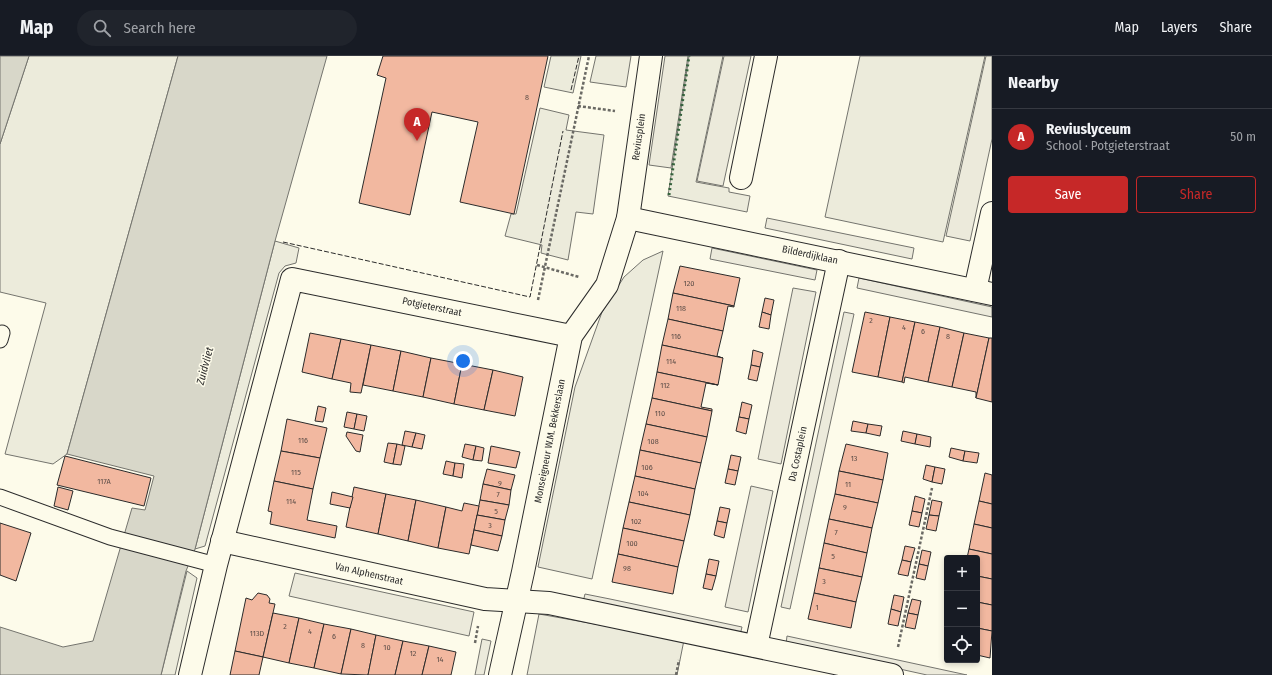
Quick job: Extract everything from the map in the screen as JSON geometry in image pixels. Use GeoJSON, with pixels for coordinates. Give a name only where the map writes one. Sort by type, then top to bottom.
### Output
{"type":"FeatureCollection","features":[{"type":"Feature","properties":{"kind":"street","name":"Reviusplein"},"geometry":{"type":"LineString","coordinates":[[628,218],[651,56]]}},
{"type":"Feature","properties":{"kind":"street"},"geometry":{"type":"LineString","coordinates":[[741,178],[766,56]]}},
{"type":"Feature","properties":{"kind":"street"},"geometry":{"type":"LineString","coordinates":[[984,292],[992,213]]}},
{"type":"Feature","properties":{"kind":"street","name":"Bilderdijklaan"},"geometry":{"type":"LineString","coordinates":[[628,218],[984,292]]}},
{"type":"Feature","properties":{"kind":"street","name":"Monseigneur W.M. Bekkerslaan"},"geometry":{"type":"LineString","coordinates":[[500,675],[523,572],[571,336],[607,285],[628,218]]}},
{"type":"Feature","properties":{"kind":"street","name":"Da Costaplein"},"geometry":{"type":"LineString","coordinates":[[756,646],[839,261]]}},
{"type":"Feature","properties":{"kind":"street","name":"Potgieterstraat"},"geometry":{"type":"LineString","coordinates":[[222,541],[292,279],[571,336]]}},
{"type":"Feature","properties":{"kind":"street"},"geometry":{"type":"LineString","coordinates":[[190,675],[222,541]]}},
{"type":"Feature","properties":{"kind":"street","name":"Van Alphenstraat"},"geometry":{"type":"LineString","coordinates":[[222,541],[484,599],[516,601]]}},
{"type":"Feature","properties":{"kind":"street"},"geometry":{"type":"LineString","coordinates":[[516,601],[550,603],[892,675]]}},
{"type":"Feature","properties":{"kind":"lane"},"geometry":{"type":"LineString","coordinates":[[0,497],[110,537],[216,565]]}},
{"type":"Feature","properties":{"kind":"path"},"geometry":{"type":"LineString","coordinates":[[532,328],[589,56]]}},
{"type":"Feature","properties":{"kind":"path"},"geometry":{"type":"LineString","coordinates":[[578,106],[642,115]]}},
{"type":"Feature","properties":{"kind":"path"},"geometry":{"type":"LineString","coordinates":[[537,265],[607,285]]}},
{"type":"Feature","properties":{"kind":"path"},"geometry":{"type":"LineString","coordinates":[[897,651],[932,488]]}},
{"type":"Feature","properties":{"kind":"shaded area"},"geometry":{"type":"Polygon","coordinates":[[[29,56],[178,56],[67,454],[53,464],[5,454],[46,303],[0,292],[0,144],[29,56]]]}},
{"type":"Feature","properties":{"kind":"shaded area"},"geometry":{"type":"Polygon","coordinates":[[[551,56],[581,56],[573,93],[544,87],[551,56]]]}},
{"type":"Feature","properties":{"kind":"shaded area"},"geometry":{"type":"Polygon","coordinates":[[[596,56],[631,56],[626,87],[590,82],[596,56]]]}},
{"type":"Feature","properties":{"kind":"shaded area"},"geometry":{"type":"Polygon","coordinates":[[[665,56],[688,56],[671,168],[649,165],[665,56]]]}},
{"type":"Feature","properties":{"kind":"shaded area"},"geometry":{"type":"Polygon","coordinates":[[[689,56],[723,56],[696,182],[729,188],[729,192],[750,196],[747,212],[668,196],[689,56]]]}},
{"type":"Feature","properties":{"kind":"shaded area"},"geometry":{"type":"Polygon","coordinates":[[[724,56],[751,56],[723,186],[697,181],[724,56]]]}},
{"type":"Feature","properties":{"kind":"shaded area"},"geometry":{"type":"Polygon","coordinates":[[[860,56],[985,56],[943,242],[825,217],[860,56]]]}},
{"type":"Feature","properties":{"kind":"shaded area"},"geometry":{"type":"Polygon","coordinates":[[[986,56],[992,56],[992,139],[970,241],[946,236],[986,56]]]}},
{"type":"Feature","properties":{"kind":"shaded area"},"geometry":{"type":"Polygon","coordinates":[[[540,108],[569,115],[566,130],[604,135],[593,214],[576,212],[568,260],[541,253],[542,245],[505,236],[511,214],[516,214],[540,108]]]}},
{"type":"Feature","properties":{"kind":"shaded area"},"geometry":{"type":"Polygon","coordinates":[[[767,218],[914,248],[912,259],[765,228],[767,218]]]}},
{"type":"Feature","properties":{"kind":"shaded area"},"geometry":{"type":"Polygon","coordinates":[[[275,241],[299,248],[296,263],[285,266],[279,273],[205,546],[195,549],[275,241]]]}},
{"type":"Feature","properties":{"kind":"shaded area"},"geometry":{"type":"Polygon","coordinates":[[[712,248],[817,270],[815,280],[710,259],[712,248]]]}},
{"type":"Feature","properties":{"kind":"shaded area"},"geometry":{"type":"Polygon","coordinates":[[[663,251],[592,579],[538,567],[575,387],[602,312],[624,277],[643,260],[663,251]]]}},
{"type":"Feature","properties":{"kind":"shaded area"},"geometry":{"type":"Polygon","coordinates":[[[859,278],[992,307],[992,317],[857,288],[859,278]]]}},
{"type":"Feature","properties":{"kind":"shaded area"},"geometry":{"type":"Polygon","coordinates":[[[793,288],[816,292],[781,464],[758,459],[793,288]]]}},
{"type":"Feature","properties":{"kind":"shaded area"},"geometry":{"type":"Polygon","coordinates":[[[844,312],[854,314],[790,609],[781,607],[844,312]]]}},
{"type":"Feature","properties":{"kind":"shaded area"},"geometry":{"type":"Polygon","coordinates":[[[751,486],[773,491],[748,612],[725,607],[751,486]]]}},
{"type":"Feature","properties":{"kind":"shaded area"},"geometry":{"type":"Polygon","coordinates":[[[187,571],[197,578],[175,675],[161,675],[187,571]]]}},
{"type":"Feature","properties":{"kind":"shaded area"},"geometry":{"type":"Polygon","coordinates":[[[295,573],[474,612],[469,636],[289,596],[295,573]]]}},
{"type":"Feature","properties":{"kind":"shaded area"},"geometry":{"type":"Polygon","coordinates":[[[585,594],[742,627],[740,635],[583,602],[585,594]]]}},
{"type":"Feature","properties":{"kind":"shaded area"},"geometry":{"type":"Polygon","coordinates":[[[539,614],[684,640],[677,675],[527,675],[539,614]]]}},
{"type":"Feature","properties":{"kind":"shaded area"},"geometry":{"type":"Polygon","coordinates":[[[787,636],[967,675],[927,675],[786,644],[787,636]]]}},
{"type":"Feature","properties":{"kind":"shaded area"},"geometry":{"type":"Polygon","coordinates":[[[482,639],[491,641],[484,675],[475,675],[482,639]]]}},
{"type":"Feature","properties":{"kind":"water"},"geometry":{"type":"Polygon","coordinates":[[[0,56],[29,56],[0,144],[0,56]]]}},
{"type":"Feature","properties":{"kind":"water","name":"Zuidvliet"},"geometry":{"type":"Polygon","coordinates":[[[178,56],[327,56],[275,241],[195,549],[186,571],[161,675],[0,675],[0,627],[63,647],[93,641],[132,508],[145,510],[154,476],[67,454],[178,56]]]}},
{"type":"Feature","properties":{"kind":"building"},"geometry":{"type":"Polygon","coordinates":[[[383,56],[548,56],[514,214],[460,202],[478,122],[432,112],[410,215],[359,203],[386,78],[377,75],[383,56]]]}},
{"type":"Feature","properties":{"kind":"building"},"geometry":{"type":"Polygon","coordinates":[[[680,266],[740,278],[734,306],[673,293],[680,266]]]}},
{"type":"Feature","properties":{"kind":"building"},"geometry":{"type":"Polygon","coordinates":[[[673,293],[734,306],[728,306],[723,331],[668,319],[673,293]]]}},
{"type":"Feature","properties":{"kind":"building"},"geometry":{"type":"Polygon","coordinates":[[[765,298],[774,300],[771,315],[762,312],[765,298]]]}},
{"type":"Feature","properties":{"kind":"building"},"geometry":{"type":"Polygon","coordinates":[[[762,312],[771,315],[769,329],[759,327],[762,312]]]}},
{"type":"Feature","properties":{"kind":"building"},"geometry":{"type":"Polygon","coordinates":[[[865,312],[890,317],[878,377],[852,372],[865,312]]]}},
{"type":"Feature","properties":{"kind":"building"},"geometry":{"type":"Polygon","coordinates":[[[890,317],[915,322],[902,382],[878,377],[890,317]]]}},
{"type":"Feature","properties":{"kind":"building"},"geometry":{"type":"Polygon","coordinates":[[[668,319],[723,331],[717,356],[723,358],[662,345],[668,319]]]}},
{"type":"Feature","properties":{"kind":"building"},"geometry":{"type":"Polygon","coordinates":[[[915,322],[940,327],[928,382],[905,377],[904,383],[902,382],[915,322]]]}},
{"type":"Feature","properties":{"kind":"building"},"geometry":{"type":"Polygon","coordinates":[[[940,327],[964,333],[952,387],[928,382],[940,327]]]}},
{"type":"Feature","properties":{"kind":"building"},"geometry":{"type":"Polygon","coordinates":[[[310,333],[341,339],[332,379],[302,372],[310,333]]]}},
{"type":"Feature","properties":{"kind":"building"},"geometry":{"type":"Polygon","coordinates":[[[964,333],[989,338],[976,398],[976,392],[952,387],[964,333]]]}},
{"type":"Feature","properties":{"kind":"building"},"geometry":{"type":"Polygon","coordinates":[[[989,338],[992,338],[992,402],[976,398],[989,338]]]}},
{"type":"Feature","properties":{"kind":"building"},"geometry":{"type":"Polygon","coordinates":[[[341,339],[371,345],[361,393],[350,392],[351,383],[332,379],[341,339]]]}},
{"type":"Feature","properties":{"kind":"building"},"geometry":{"type":"Polygon","coordinates":[[[371,345],[401,351],[393,391],[363,385],[371,345]]]}},
{"type":"Feature","properties":{"kind":"building"},"geometry":{"type":"Polygon","coordinates":[[[662,345],[723,358],[718,385],[657,372],[662,345]]]}},
{"type":"Feature","properties":{"kind":"building"},"geometry":{"type":"Polygon","coordinates":[[[753,350],[763,353],[760,367],[751,365],[753,350]]]}},
{"type":"Feature","properties":{"kind":"building"},"geometry":{"type":"Polygon","coordinates":[[[401,351],[431,358],[423,397],[393,391],[401,351]]]}},
{"type":"Feature","properties":{"kind":"building"},"geometry":{"type":"Polygon","coordinates":[[[431,358],[462,364],[454,404],[423,397],[431,358]]]}},
{"type":"Feature","properties":{"kind":"building"},"geometry":{"type":"Polygon","coordinates":[[[462,364],[493,370],[484,410],[454,404],[462,364]]]}},
{"type":"Feature","properties":{"kind":"building"},"geometry":{"type":"Polygon","coordinates":[[[751,365],[760,367],[757,381],[748,379],[751,365]]]}},
{"type":"Feature","properties":{"kind":"building"},"geometry":{"type":"Polygon","coordinates":[[[493,370],[523,377],[515,416],[484,410],[493,370]]]}},
{"type":"Feature","properties":{"kind":"building"},"geometry":{"type":"Polygon","coordinates":[[[657,372],[718,385],[706,383],[701,407],[712,409],[712,411],[652,398],[657,372]]]}},
{"type":"Feature","properties":{"kind":"building"},"geometry":{"type":"Polygon","coordinates":[[[652,398],[712,411],[707,437],[646,424],[652,398]]]}},
{"type":"Feature","properties":{"kind":"building"},"geometry":{"type":"Polygon","coordinates":[[[742,402],[752,405],[749,419],[739,417],[742,402]]]}},
{"type":"Feature","properties":{"kind":"building"},"geometry":{"type":"Polygon","coordinates":[[[318,406],[326,408],[323,422],[315,421],[318,406]]]}},
{"type":"Feature","properties":{"kind":"building"},"geometry":{"type":"Polygon","coordinates":[[[347,412],[357,414],[354,429],[344,427],[347,412]]]}},
{"type":"Feature","properties":{"kind":"building"},"geometry":{"type":"Polygon","coordinates":[[[357,414],[367,416],[364,431],[354,429],[357,414]]]}},
{"type":"Feature","properties":{"kind":"building"},"geometry":{"type":"Polygon","coordinates":[[[739,417],[749,419],[746,434],[736,431],[739,417]]]}},
{"type":"Feature","properties":{"kind":"building"},"geometry":{"type":"Polygon","coordinates":[[[287,419],[327,428],[320,458],[281,451],[287,419]]]}},
{"type":"Feature","properties":{"kind":"building"},"geometry":{"type":"Polygon","coordinates":[[[853,421],[868,424],[866,433],[851,431],[853,421]]]}},
{"type":"Feature","properties":{"kind":"building"},"geometry":{"type":"Polygon","coordinates":[[[646,424],[707,437],[701,463],[640,450],[646,424]]]}},
{"type":"Feature","properties":{"kind":"building"},"geometry":{"type":"Polygon","coordinates":[[[868,424],[882,426],[880,436],[866,433],[868,424]]]}},
{"type":"Feature","properties":{"kind":"building"},"geometry":{"type":"Polygon","coordinates":[[[405,431],[416,433],[412,447],[402,445],[405,431]]]}},
{"type":"Feature","properties":{"kind":"building"},"geometry":{"type":"Polygon","coordinates":[[[903,431],[917,434],[915,444],[901,441],[903,431]]]}},
{"type":"Feature","properties":{"kind":"building"},"geometry":{"type":"Polygon","coordinates":[[[347,432],[363,435],[360,452],[356,451],[346,436],[347,432]]]}},
{"type":"Feature","properties":{"kind":"building"},"geometry":{"type":"Polygon","coordinates":[[[416,433],[425,435],[422,449],[412,447],[416,433]]]}},
{"type":"Feature","properties":{"kind":"building"},"geometry":{"type":"Polygon","coordinates":[[[917,434],[931,437],[930,447],[915,444],[917,434]]]}},
{"type":"Feature","properties":{"kind":"building"},"geometry":{"type":"Polygon","coordinates":[[[388,443],[397,444],[393,464],[384,462],[388,443]]]}},
{"type":"Feature","properties":{"kind":"building"},"geometry":{"type":"Polygon","coordinates":[[[397,444],[405,446],[401,465],[393,464],[397,444]]]}},
{"type":"Feature","properties":{"kind":"building"},"geometry":{"type":"Polygon","coordinates":[[[465,444],[476,446],[473,460],[462,457],[465,444]]]}},
{"type":"Feature","properties":{"kind":"building"},"geometry":{"type":"Polygon","coordinates":[[[846,444],[888,453],[883,480],[839,471],[846,444]]]}},
{"type":"Feature","properties":{"kind":"building"},"geometry":{"type":"Polygon","coordinates":[[[476,446],[484,448],[482,461],[473,460],[476,446]]]}},
{"type":"Feature","properties":{"kind":"building"},"geometry":{"type":"Polygon","coordinates":[[[491,446],[520,452],[516,468],[488,463],[491,446]]]}},
{"type":"Feature","properties":{"kind":"building"},"geometry":{"type":"Polygon","coordinates":[[[951,448],[965,451],[963,461],[949,457],[951,448]]]}},
{"type":"Feature","properties":{"kind":"building"},"geometry":{"type":"Polygon","coordinates":[[[640,450],[701,463],[695,489],[635,476],[640,450]]]}},
{"type":"Feature","properties":{"kind":"building"},"geometry":{"type":"Polygon","coordinates":[[[281,451],[320,458],[313,489],[274,481],[281,451]]]}},
{"type":"Feature","properties":{"kind":"building"},"geometry":{"type":"Polygon","coordinates":[[[965,451],[979,453],[977,463],[963,461],[965,451]]]}},
{"type":"Feature","properties":{"kind":"building"},"geometry":{"type":"Polygon","coordinates":[[[731,455],[741,457],[738,471],[728,469],[731,455]]]}},
{"type":"Feature","properties":{"kind":"building"},"geometry":{"type":"Polygon","coordinates":[[[65,456],[151,478],[144,506],[57,485],[65,456]]]}},
{"type":"Feature","properties":{"kind":"building"},"geometry":{"type":"Polygon","coordinates":[[[446,461],[455,463],[453,476],[443,474],[446,461]]]}},
{"type":"Feature","properties":{"kind":"building"},"geometry":{"type":"Polygon","coordinates":[[[455,463],[464,464],[462,478],[453,476],[455,463]]]}},
{"type":"Feature","properties":{"kind":"building"},"geometry":{"type":"Polygon","coordinates":[[[926,465],[935,467],[932,482],[923,479],[926,465]]]}},
{"type":"Feature","properties":{"kind":"building"},"geometry":{"type":"Polygon","coordinates":[[[935,467],[945,469],[942,484],[932,482],[935,467]]]}},
{"type":"Feature","properties":{"kind":"building"},"geometry":{"type":"Polygon","coordinates":[[[487,469],[515,475],[511,490],[483,484],[487,469]]]}},
{"type":"Feature","properties":{"kind":"building"},"geometry":{"type":"Polygon","coordinates":[[[728,469],[738,471],[735,485],[725,483],[728,469]]]}},
{"type":"Feature","properties":{"kind":"building"},"geometry":{"type":"Polygon","coordinates":[[[839,471],[883,480],[878,503],[835,494],[839,471]]]}},
{"type":"Feature","properties":{"kind":"building"},"geometry":{"type":"Polygon","coordinates":[[[985,473],[992,475],[992,504],[979,501],[985,473]]]}},
{"type":"Feature","properties":{"kind":"building"},"geometry":{"type":"Polygon","coordinates":[[[635,476],[695,489],[690,515],[629,502],[635,476]]]}},
{"type":"Feature","properties":{"kind":"building"},"geometry":{"type":"Polygon","coordinates":[[[274,481],[313,489],[307,520],[337,526],[335,538],[270,524],[272,512],[268,511],[274,481]]]}},
{"type":"Feature","properties":{"kind":"building"},"geometry":{"type":"Polygon","coordinates":[[[483,484],[511,490],[509,505],[480,500],[483,484]]]}},
{"type":"Feature","properties":{"kind":"building"},"geometry":{"type":"Polygon","coordinates":[[[58,487],[73,491],[68,510],[54,506],[58,487]]]}},
{"type":"Feature","properties":{"kind":"building"},"geometry":{"type":"Polygon","coordinates":[[[354,487],[386,494],[378,534],[346,527],[354,487]]]}},
{"type":"Feature","properties":{"kind":"building"},"geometry":{"type":"Polygon","coordinates":[[[332,492],[353,497],[350,508],[330,504],[332,492]]]}},
{"type":"Feature","properties":{"kind":"building"},"geometry":{"type":"Polygon","coordinates":[[[386,494],[416,500],[408,541],[378,534],[386,494]]]}},
{"type":"Feature","properties":{"kind":"building"},"geometry":{"type":"Polygon","coordinates":[[[835,494],[878,503],[872,528],[829,519],[835,494]]]}},
{"type":"Feature","properties":{"kind":"building"},"geometry":{"type":"Polygon","coordinates":[[[915,496],[925,499],[922,513],[912,511],[915,496]]]}},
{"type":"Feature","properties":{"kind":"building"},"geometry":{"type":"Polygon","coordinates":[[[416,500],[446,507],[438,548],[408,541],[416,500]]]}},
{"type":"Feature","properties":{"kind":"building"},"geometry":{"type":"Polygon","coordinates":[[[480,500],[509,505],[505,520],[477,515],[480,500]]]}},
{"type":"Feature","properties":{"kind":"building"},"geometry":{"type":"Polygon","coordinates":[[[932,500],[942,502],[939,516],[929,515],[932,500]]]}},
{"type":"Feature","properties":{"kind":"building"},"geometry":{"type":"Polygon","coordinates":[[[979,501],[992,504],[992,528],[974,524],[979,501]]]}},
{"type":"Feature","properties":{"kind":"building"},"geometry":{"type":"Polygon","coordinates":[[[629,502],[690,515],[684,541],[623,528],[629,502]]]}},
{"type":"Feature","properties":{"kind":"building"},"geometry":{"type":"Polygon","coordinates":[[[464,503],[479,506],[469,554],[438,548],[446,507],[462,511],[464,503]]]}},
{"type":"Feature","properties":{"kind":"building"},"geometry":{"type":"Polygon","coordinates":[[[720,507],[730,509],[727,523],[717,521],[720,507]]]}},
{"type":"Feature","properties":{"kind":"building"},"geometry":{"type":"Polygon","coordinates":[[[912,511],[922,513],[919,527],[909,525],[912,511]]]}},
{"type":"Feature","properties":{"kind":"building"},"geometry":{"type":"Polygon","coordinates":[[[477,515],[505,520],[502,536],[474,530],[477,515]]]}},
{"type":"Feature","properties":{"kind":"building"},"geometry":{"type":"Polygon","coordinates":[[[929,515],[939,516],[936,531],[926,529],[929,515]]]}},
{"type":"Feature","properties":{"kind":"building"},"geometry":{"type":"Polygon","coordinates":[[[829,519],[872,528],[867,553],[824,543],[829,519]]]}},
{"type":"Feature","properties":{"kind":"building"},"geometry":{"type":"Polygon","coordinates":[[[717,521],[727,523],[724,538],[714,535],[717,521]]]}},
{"type":"Feature","properties":{"kind":"building"},"geometry":{"type":"Polygon","coordinates":[[[0,523],[31,533],[16,581],[0,575],[0,523]]]}},
{"type":"Feature","properties":{"kind":"building"},"geometry":{"type":"Polygon","coordinates":[[[974,524],[992,528],[992,554],[969,549],[974,524]]]}},
{"type":"Feature","properties":{"kind":"building"},"geometry":{"type":"Polygon","coordinates":[[[623,528],[684,541],[678,567],[618,554],[623,528]]]}},
{"type":"Feature","properties":{"kind":"building"},"geometry":{"type":"Polygon","coordinates":[[[474,530],[502,536],[498,551],[471,545],[474,530]]]}},
{"type":"Feature","properties":{"kind":"building"},"geometry":{"type":"Polygon","coordinates":[[[824,543],[867,553],[862,577],[819,568],[824,543]]]}},
{"type":"Feature","properties":{"kind":"building"},"geometry":{"type":"Polygon","coordinates":[[[905,546],[915,548],[911,562],[902,560],[905,546]]]}},
{"type":"Feature","properties":{"kind":"building"},"geometry":{"type":"Polygon","coordinates":[[[969,549],[992,554],[992,579],[980,577],[980,555],[968,555],[969,549]]]}},
{"type":"Feature","properties":{"kind":"building"},"geometry":{"type":"Polygon","coordinates":[[[922,550],[931,552],[928,566],[919,564],[922,550]]]}},
{"type":"Feature","properties":{"kind":"building"},"geometry":{"type":"Polygon","coordinates":[[[618,554],[678,567],[673,594],[612,582],[618,554]]]}},
{"type":"Feature","properties":{"kind":"building"},"geometry":{"type":"Polygon","coordinates":[[[709,559],[719,561],[716,576],[706,574],[709,559]]]}},
{"type":"Feature","properties":{"kind":"building"},"geometry":{"type":"Polygon","coordinates":[[[902,560],[911,562],[908,576],[898,574],[902,560]]]}},
{"type":"Feature","properties":{"kind":"building"},"geometry":{"type":"Polygon","coordinates":[[[919,564],[928,566],[925,580],[916,578],[919,564]]]}},
{"type":"Feature","properties":{"kind":"building"},"geometry":{"type":"Polygon","coordinates":[[[819,568],[862,577],[856,602],[814,593],[819,568]]]}},
{"type":"Feature","properties":{"kind":"building"},"geometry":{"type":"Polygon","coordinates":[[[706,574],[716,576],[712,590],[703,588],[706,574]]]}},
{"type":"Feature","properties":{"kind":"building"},"geometry":{"type":"Polygon","coordinates":[[[980,577],[992,579],[992,605],[980,603],[980,577]]]}},
{"type":"Feature","properties":{"kind":"building"},"geometry":{"type":"Polygon","coordinates":[[[258,593],[267,595],[270,599],[269,603],[275,604],[263,657],[235,651],[246,598],[252,600],[258,593]]]}},
{"type":"Feature","properties":{"kind":"building"},"geometry":{"type":"Polygon","coordinates":[[[814,593],[856,602],[851,628],[808,619],[814,593]]]}},
{"type":"Feature","properties":{"kind":"building"},"geometry":{"type":"Polygon","coordinates":[[[894,595],[904,597],[901,612],[891,609],[894,595]]]}},
{"type":"Feature","properties":{"kind":"building"},"geometry":{"type":"Polygon","coordinates":[[[912,599],[921,601],[918,615],[908,613],[912,599]]]}},
{"type":"Feature","properties":{"kind":"building"},"geometry":{"type":"Polygon","coordinates":[[[980,603],[992,605],[992,631],[980,629],[980,603]]]}},
{"type":"Feature","properties":{"kind":"building"},"geometry":{"type":"Polygon","coordinates":[[[891,609],[901,612],[898,626],[888,624],[891,609]]]}},
{"type":"Feature","properties":{"kind":"building"},"geometry":{"type":"Polygon","coordinates":[[[273,613],[299,618],[289,663],[263,657],[273,613]]]}},
{"type":"Feature","properties":{"kind":"building"},"geometry":{"type":"Polygon","coordinates":[[[908,613],[918,615],[915,629],[905,627],[908,613]]]}},
{"type":"Feature","properties":{"kind":"building"},"geometry":{"type":"Polygon","coordinates":[[[299,618],[324,624],[314,668],[289,663],[299,618]]]}},
{"type":"Feature","properties":{"kind":"building"},"geometry":{"type":"Polygon","coordinates":[[[324,624],[351,629],[341,674],[314,668],[324,624]]]}},
{"type":"Feature","properties":{"kind":"building"},"geometry":{"type":"Polygon","coordinates":[[[351,629],[376,635],[368,675],[341,674],[351,629]]]}},
{"type":"Feature","properties":{"kind":"building"},"geometry":{"type":"Polygon","coordinates":[[[980,629],[992,631],[990,658],[980,656],[980,629]]]}},
{"type":"Feature","properties":{"kind":"building"},"geometry":{"type":"Polygon","coordinates":[[[376,635],[403,641],[395,675],[368,675],[376,635]]]}},
{"type":"Feature","properties":{"kind":"building"},"geometry":{"type":"Polygon","coordinates":[[[403,641],[429,646],[422,675],[395,675],[403,641]]]}},
{"type":"Feature","properties":{"kind":"building"},"geometry":{"type":"Polygon","coordinates":[[[429,646],[456,652],[451,675],[422,675],[429,646]]]}},
{"type":"Feature","properties":{"kind":"building"},"geometry":{"type":"Polygon","coordinates":[[[235,651],[263,657],[259,675],[230,675],[235,651]]]}},
{"type":"Feature","properties":{"kind":"hedge"},"geometry":{"type":"LineString","coordinates":[[669,195],[689,56]]}},
{"type":"Feature","properties":{"kind":"fence"},"geometry":{"type":"LineString","coordinates":[[571,90],[579,56]]}},
{"type":"Feature","properties":{"kind":"fence"},"geometry":{"type":"LineString","coordinates":[[283,242],[530,297],[563,131]]}},
{"type":"Feature","properties":{"kind":"place","name":"Reviuslyceum"},"geometry":{"type":"Point","coordinates":[417,141]}}]}
